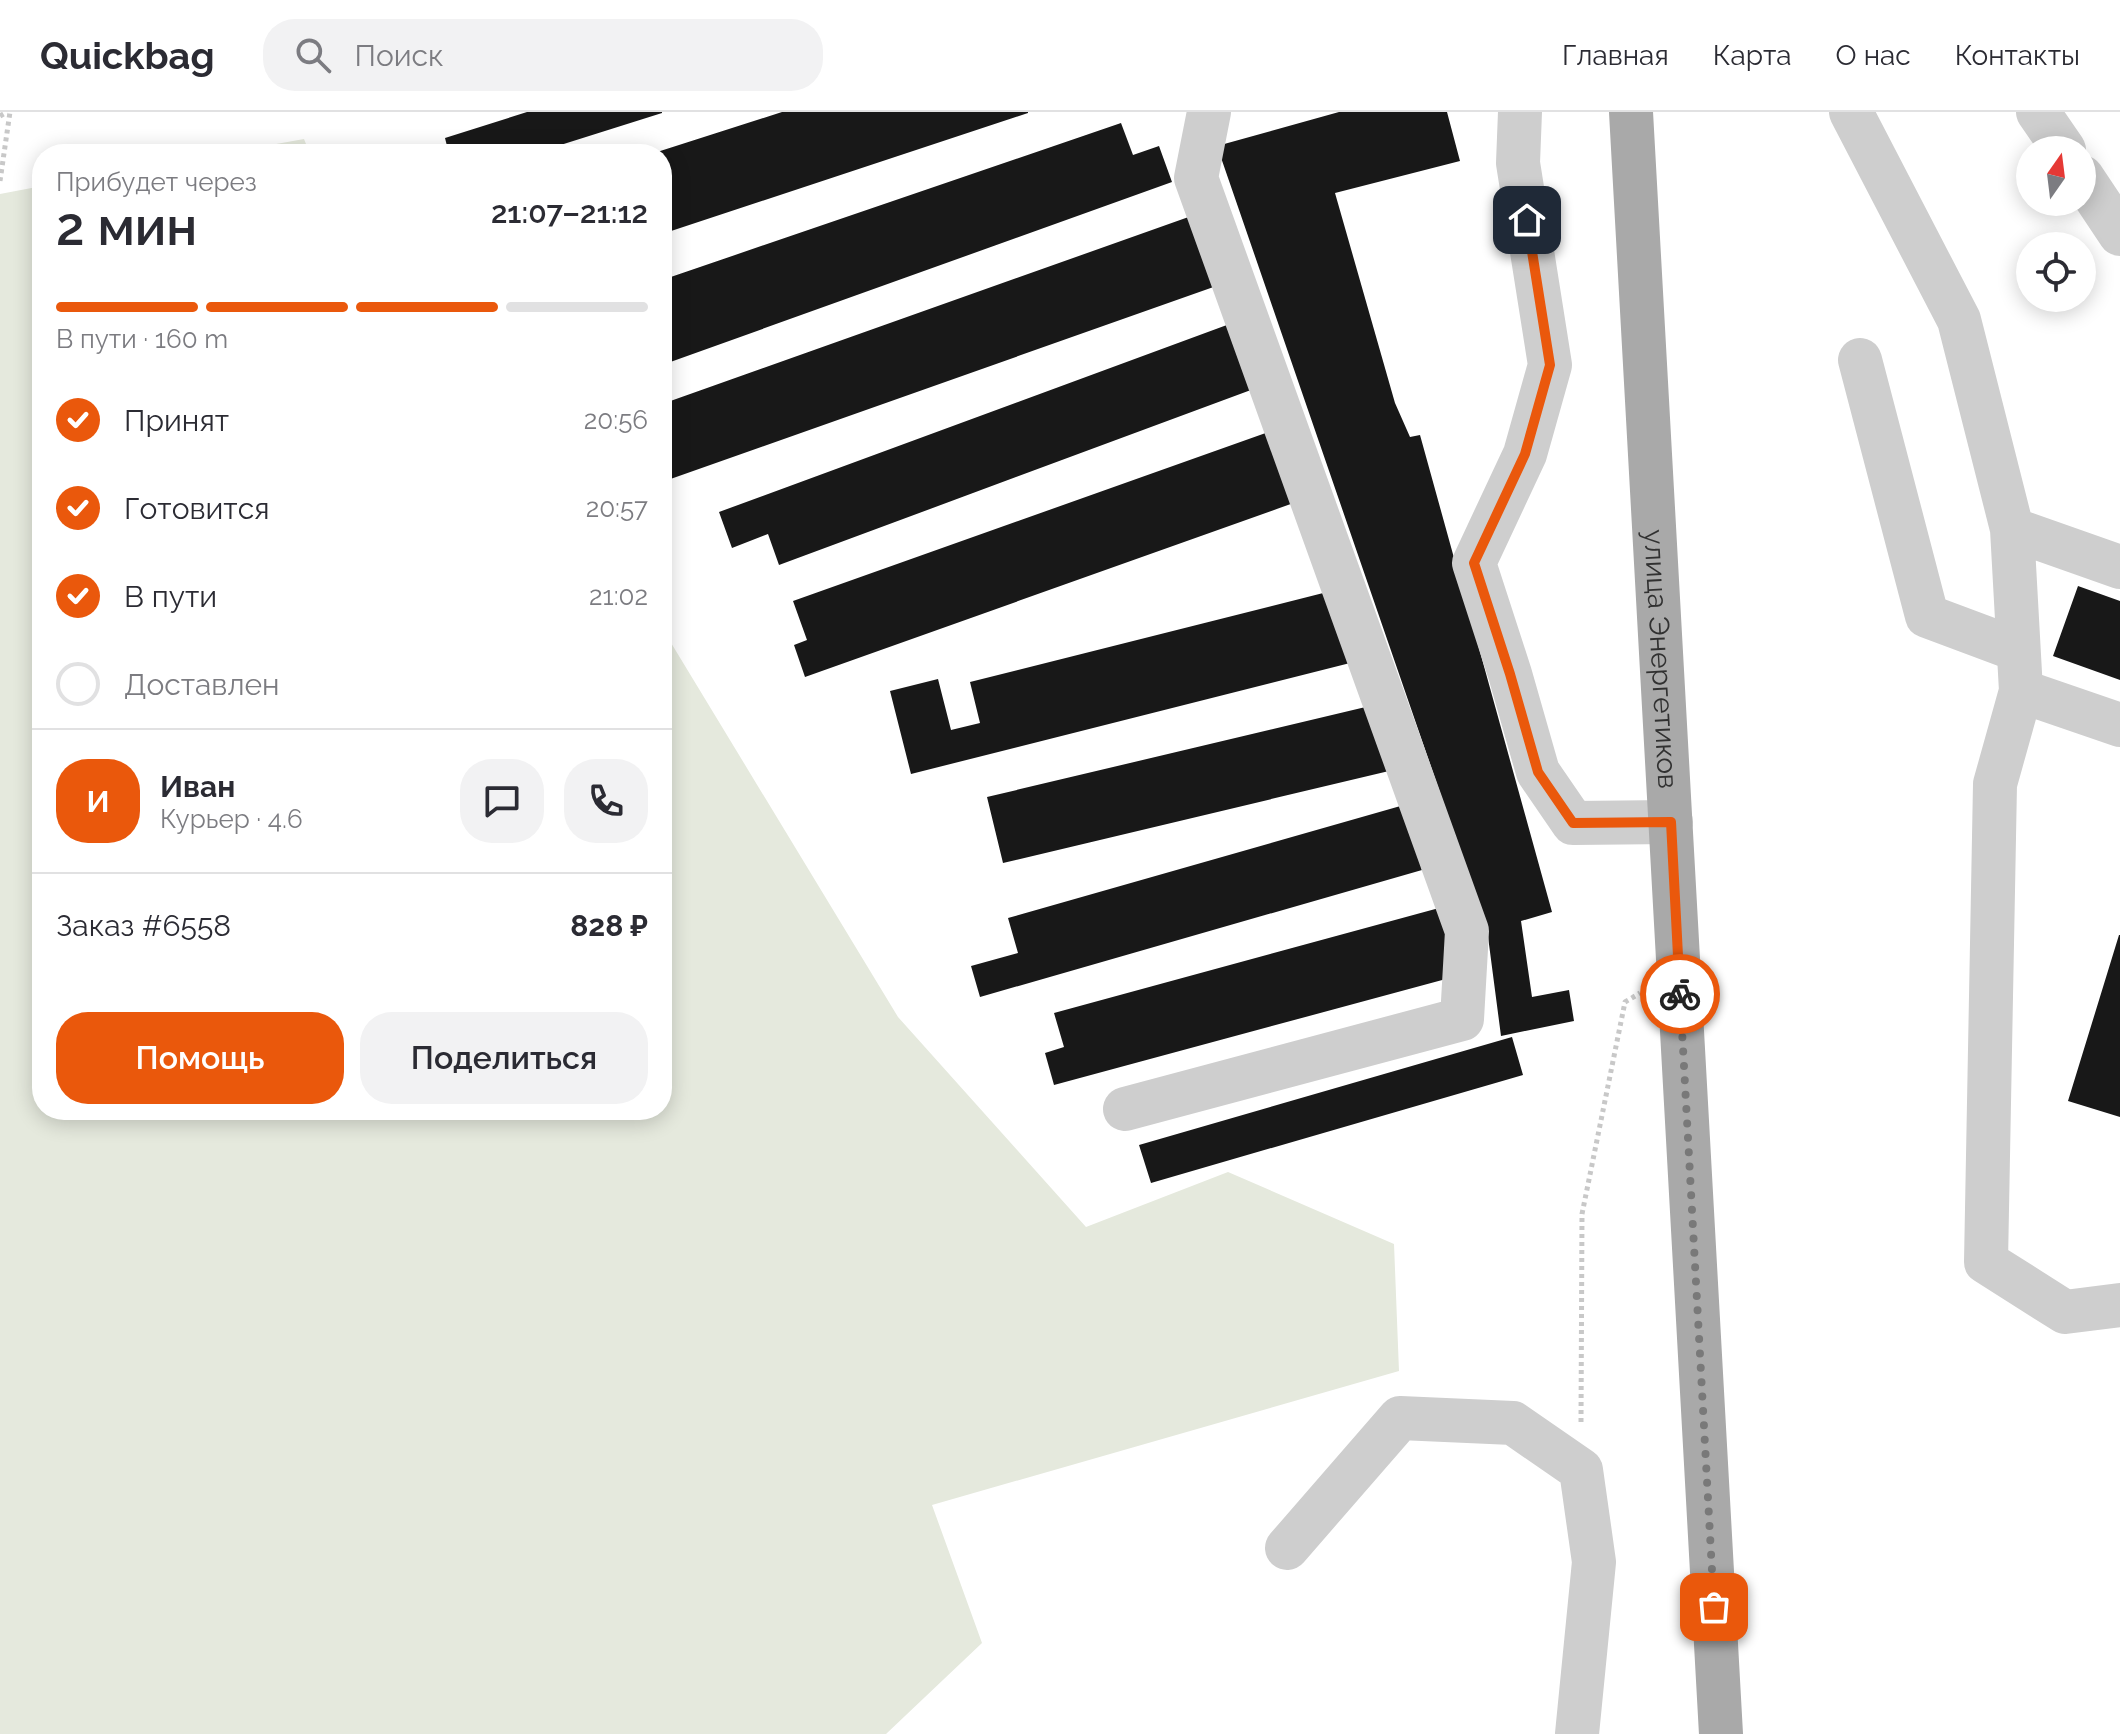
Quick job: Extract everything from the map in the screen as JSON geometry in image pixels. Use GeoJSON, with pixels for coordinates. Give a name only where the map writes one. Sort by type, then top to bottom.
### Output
{"type":"FeatureCollection","features":[{"type":"Feature","properties":{"kind":"main road","name":"улица Энергетиков"},"geometry":{"type":"LineString","coordinates":[[1631,112],[1721,1734]]}},
{"type":"Feature","properties":{"kind":"lane"},"geometry":{"type":"LineString","coordinates":[[1125,1109],[1462,1019],[1467,931],[1196,178],[1209,112]]}},
{"type":"Feature","properties":{"kind":"lane"},"geometry":{"type":"LineString","coordinates":[[1520,112],[1518,163],[1550,365],[1525,454],[1474,563],[1538,772],[1573,823],[1671,822]]}},
{"type":"Feature","properties":{"kind":"lane"},"geometry":{"type":"LineString","coordinates":[[1851,112],[1959,320],[2012,529],[2020,670],[1995,784],[1986,1262],[2065,1312],[2120,1305]]}},
{"type":"Feature","properties":{"kind":"lane"},"geometry":{"type":"LineString","coordinates":[[2038,112],[2054,136]]}},
{"type":"Feature","properties":{"kind":"lane"},"geometry":{"type":"LineString","coordinates":[[2096,198],[2120,234]]}},
{"type":"Feature","properties":{"kind":"lane"},"geometry":{"type":"LineString","coordinates":[[1860,360],[1927,616],[2120,725]]}},
{"type":"Feature","properties":{"kind":"lane"},"geometry":{"type":"LineString","coordinates":[[2012,529],[2120,567]]}},
{"type":"Feature","properties":{"kind":"lane"},"geometry":{"type":"LineString","coordinates":[[1287,1548],[1400,1418],[1513,1423],[1581,1470],[1594,1562],[1577,1734]]}},
{"type":"Feature","properties":{"kind":"path"},"geometry":{"type":"LineString","coordinates":[[0,116],[9,112]]}},
{"type":"Feature","properties":{"kind":"path"},"geometry":{"type":"LineString","coordinates":[[0,181],[9,112]]}},
{"type":"Feature","properties":{"kind":"path"},"geometry":{"type":"LineString","coordinates":[[1581,1470],[1582,1214],[1625,1002],[1679,970]]}},
{"type":"Feature","properties":{"kind":"shaded area"},"geometry":{"type":"Polygon","coordinates":[[[304,139],[306,144],[276,144],[304,139]]]}},
{"type":"Feature","properties":{"kind":"shaded area"},"geometry":{"type":"Polygon","coordinates":[[[32,188],[32,1120],[672,1120],[672,644],[898,1017],[1086,1227],[1228,1172],[1394,1244],[1399,1371],[932,1505],[982,1643],[886,1734],[0,1734],[0,194],[32,188]]]}},
{"type":"Feature","properties":{"kind":"building"},"geometry":{"type":"Polygon","coordinates":[[[527,112],[662,112],[564,144],[446,144],[445,138],[527,112]]]}},
{"type":"Feature","properties":{"kind":"building"},"geometry":{"type":"Polygon","coordinates":[[[782,112],[1028,112],[672,231],[672,147],[782,112]]]}},
{"type":"Feature","properties":{"kind":"building"},"geometry":{"type":"Polygon","coordinates":[[[1339,112],[1447,112],[1460,161],[1335,193],[1395,403],[1410,437],[1420,435],[1552,912],[1521,921],[1532,997],[1569,990],[1574,1021],[1501,1036],[1487,929],[1217,146],[1339,112]]]}},
{"type":"Feature","properties":{"kind":"building"},"geometry":{"type":"Polygon","coordinates":[[[1121,123],[1133,155],[1159,146],[1172,182],[672,361],[672,277],[1121,123]]]}},
{"type":"Feature","properties":{"kind":"building"},"geometry":{"type":"Polygon","coordinates":[[[1197,214],[1222,284],[672,478],[672,400],[1197,214]]]}},
{"type":"Feature","properties":{"kind":"building"},"geometry":{"type":"Polygon","coordinates":[[[1235,322],[1259,387],[779,565],[768,534],[732,548],[719,512],[1235,322]]]}},
{"type":"Feature","properties":{"kind":"building"},"geometry":{"type":"Polygon","coordinates":[[[1277,429],[1302,500],[805,677],[794,645],[807,640],[793,601],[1277,429]]]}},
{"type":"Feature","properties":{"kind":"building"},"geometry":{"type":"Polygon","coordinates":[[[2078,586],[2120,601],[2120,680],[2053,656],[2078,586]]]}},
{"type":"Feature","properties":{"kind":"building"},"geometry":{"type":"Polygon","coordinates":[[[1339,589],[1358,661],[911,774],[890,691],[938,679],[951,730],[980,723],[970,682],[1339,589]]]}},
{"type":"Feature","properties":{"kind":"building"},"geometry":{"type":"Polygon","coordinates":[[[1374,705],[1389,771],[1003,863],[987,797],[1374,705]]]}},
{"type":"Feature","properties":{"kind":"building"},"geometry":{"type":"Polygon","coordinates":[[[1404,805],[1422,870],[980,997],[971,966],[1018,953],[1008,918],[1404,805]]]}},
{"type":"Feature","properties":{"kind":"building"},"geometry":{"type":"Polygon","coordinates":[[[1439,908],[1457,976],[1054,1085],[1045,1053],[1064,1047],[1054,1013],[1439,908]]]}},
{"type":"Feature","properties":{"kind":"building"},"geometry":{"type":"Polygon","coordinates":[[[2120,935],[2120,1117],[2068,1101],[2120,935]]]}},
{"type":"Feature","properties":{"kind":"building"},"geometry":{"type":"Polygon","coordinates":[[[1512,1037],[1523,1075],[1151,1183],[1139,1145],[1512,1037]]]}},
{"type":"Feature","properties":{"kind":"way so far"},"geometry":{"type":"LineString","coordinates":[[1680,994],[1714,1607]]}},
{"type":"Feature","properties":{"kind":"route"},"geometry":{"type":"LineString","coordinates":[[1527,220],[1550,365],[1525,454],[1474,563],[1538,772],[1573,823],[1671,822],[1680,994]]}}]}
